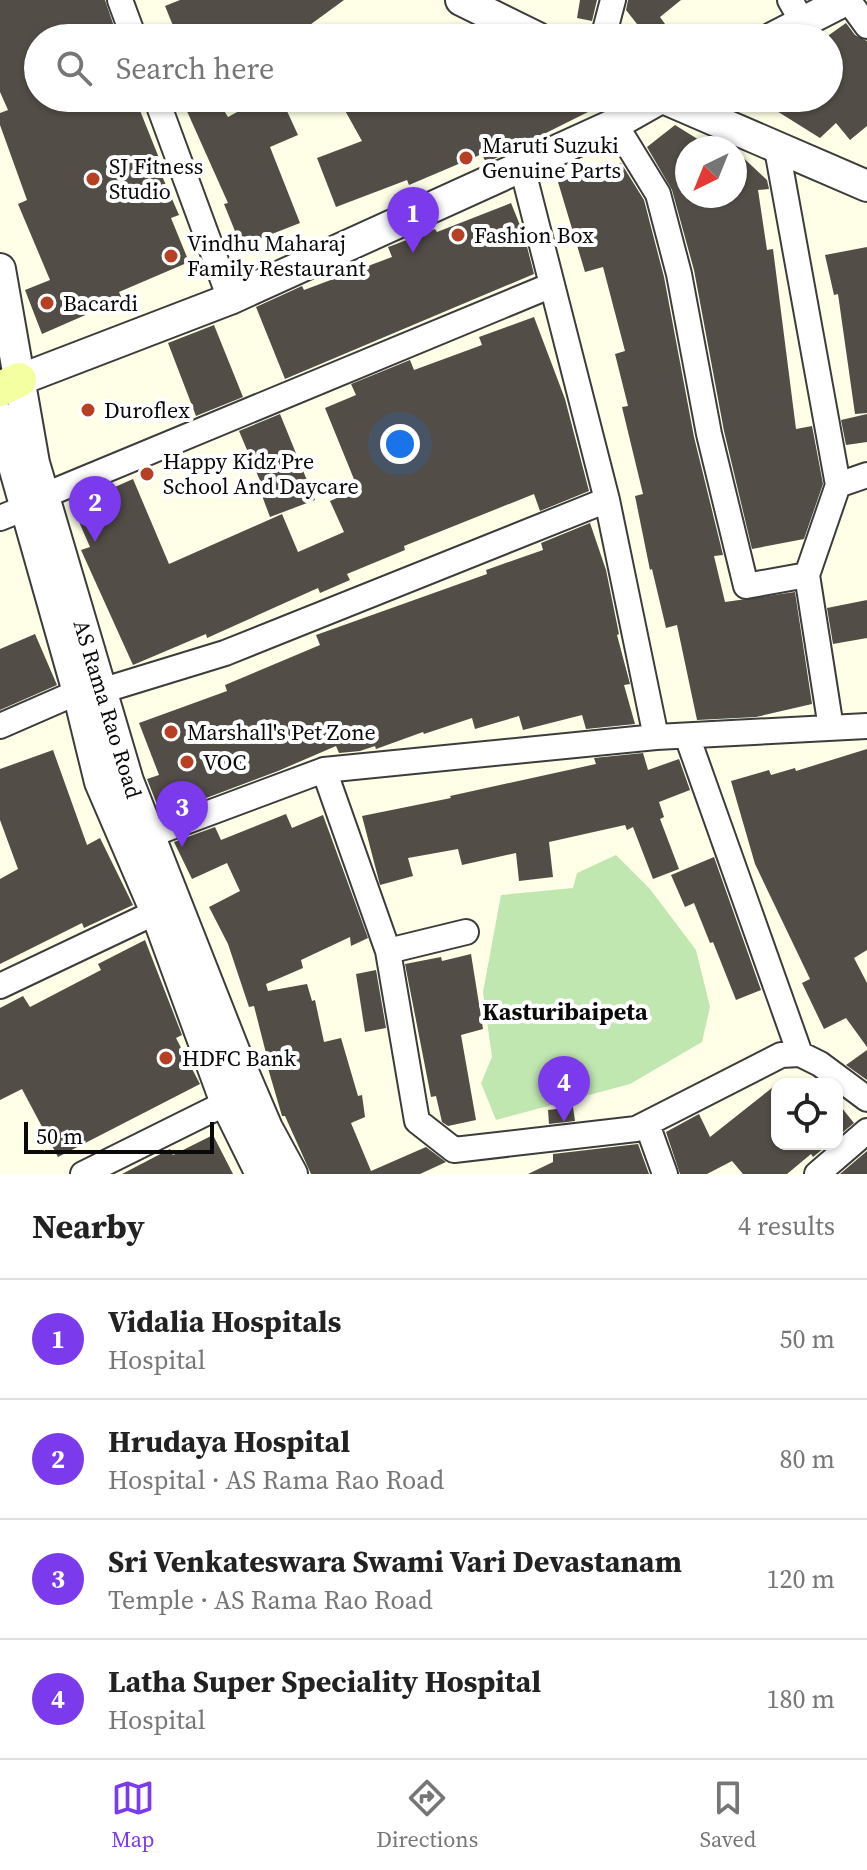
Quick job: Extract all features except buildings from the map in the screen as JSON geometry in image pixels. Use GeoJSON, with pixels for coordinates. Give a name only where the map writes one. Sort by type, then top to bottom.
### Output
{"type":"FeatureCollection","features":[{"type":"Feature","properties":{"kind":"street"},"geometry":{"type":"LineString","coordinates":[[120,0],[129,24]]}},
{"type":"Feature","properties":{"kind":"street"},"geometry":{"type":"LineString","coordinates":[[461,0],[510,24]]}},
{"type":"Feature","properties":{"kind":"street"},"geometry":{"type":"LineString","coordinates":[[607,24],[613,0]]}},
{"type":"Feature","properties":{"kind":"street"},"geometry":{"type":"LineString","coordinates":[[796,11],[847,0],[867,26]]}},
{"type":"Feature","properties":{"kind":"street"},"geometry":{"type":"LineString","coordinates":[[161,112],[230,299]]}},
{"type":"Feature","properties":{"kind":"street"},"geometry":{"type":"LineString","coordinates":[[9,384],[230,299],[637,112]]}},
{"type":"Feature","properties":{"kind":"street"},"geometry":{"type":"LineString","coordinates":[[694,112],[867,186]]}},
{"type":"Feature","properties":{"kind":"street"},"geometry":{"type":"LineString","coordinates":[[615,124],[658,194],[679,274],[709,434],[746,586],[807,575]]}},
{"type":"Feature","properties":{"kind":"street"},"geometry":{"type":"LineString","coordinates":[[777,149],[838,485],[807,575],[831,728]]}},
{"type":"Feature","properties":{"kind":"street"},"geometry":{"type":"LineString","coordinates":[[522,167],[607,500],[656,737]]}},
{"type":"Feature","properties":{"kind":"street","name":"AS Rama Rao Road"},"geometry":{"type":"LineString","coordinates":[[0,269],[9,384],[34,463],[23,507]]}},
{"type":"Feature","properties":{"kind":"street"},"geometry":{"type":"LineString","coordinates":[[23,507],[552,285]]}},
{"type":"Feature","properties":{"kind":"street","name":"AS Rama Rao Road"},"geometry":{"type":"LineString","coordinates":[[0,417],[23,507],[90,692],[235,1053],[267,1128],[292,1174]]}},
{"type":"Feature","properties":{"kind":"street"},"geometry":{"type":"LineString","coordinates":[[838,485],[867,475]]}},
{"type":"Feature","properties":{"kind":"street"},"geometry":{"type":"LineString","coordinates":[[0,726],[90,692],[225,653],[607,500]]}},
{"type":"Feature","properties":{"kind":"street","name":"AS Rama Rao Road"},"geometry":{"type":"LineString","coordinates":[[90,692],[100,782],[156,912],[226,1103],[261,1174]]}},
{"type":"Feature","properties":{"kind":"street"},"geometry":{"type":"LineString","coordinates":[[150,835],[324,770],[656,737],[867,726]]}},
{"type":"Feature","properties":{"kind":"street"},"geometry":{"type":"LineString","coordinates":[[687,736],[800,1054]]}},
{"type":"Feature","properties":{"kind":"street"},"geometry":{"type":"LineString","coordinates":[[324,770],[388,951],[417,1121],[454,1150],[636,1129],[781,1055],[800,1054],[820,1064],[867,1099]]}},
{"type":"Feature","properties":{"kind":"street"},"geometry":{"type":"LineString","coordinates":[[0,986],[156,912]]}},
{"type":"Feature","properties":{"kind":"street"},"geometry":{"type":"LineString","coordinates":[[388,951],[466,932]]}},
{"type":"Feature","properties":{"kind":"street"},"geometry":{"type":"LineString","coordinates":[[83,1174],[226,1103]]}},
{"type":"Feature","properties":{"kind":"street"},"geometry":{"type":"LineString","coordinates":[[647,1124],[665,1174]]}},
{"type":"Feature","properties":{"kind":"street"},"geometry":{"type":"LineString","coordinates":[[817,1174],[867,1131]]}},
{"type":"Feature","properties":{"kind":"green space"},"geometry":{"type":"Polygon","coordinates":[[[616,855],[650,889],[696,950],[710,1007],[702,1042],[630,1084],[496,1120],[481,1083],[492,1057],[483,992],[501,895],[573,888],[577,873],[616,855]]]}},
{"type":"Feature","properties":{"kind":"place","name":"Maruti Suzuki Genuine Parts"},"geometry":{"type":"Point","coordinates":[466,158]}},
{"type":"Feature","properties":{"kind":"place","name":"SJ Fitness Studio"},"geometry":{"type":"Point","coordinates":[93,179]}},
{"type":"Feature","properties":{"kind":"place","name":"Fashion Box"},"geometry":{"type":"Point","coordinates":[458,235]}},
{"type":"Feature","properties":{"kind":"place","name":"Vidalia Hospitals"},"geometry":{"type":"Point","coordinates":[413,253]}},
{"type":"Feature","properties":{"kind":"place","name":"Vindhu Maharaj Family Restaurant"},"geometry":{"type":"Point","coordinates":[171,256]}},
{"type":"Feature","properties":{"kind":"place","name":"Bacardi"},"geometry":{"type":"Point","coordinates":[47,303]}},
{"type":"Feature","properties":{"kind":"place","name":"Duroflex"},"geometry":{"type":"Point","coordinates":[88,410]}},
{"type":"Feature","properties":{"kind":"place","name":"Happy Kidz Pre School And Daycare"},"geometry":{"type":"Point","coordinates":[147,474]}},
{"type":"Feature","properties":{"kind":"place","name":"Hrudaya Hospital"},"geometry":{"type":"Point","coordinates":[95,542]}},
{"type":"Feature","properties":{"kind":"place","name":"Marshall's Pet Zone"},"geometry":{"type":"Point","coordinates":[171,732]}},
{"type":"Feature","properties":{"kind":"place","name":"VOC"},"geometry":{"type":"Point","coordinates":[187,762]}},
{"type":"Feature","properties":{"kind":"place","name":"Sri Venkateswara Swami Vari Devastanam"},"geometry":{"type":"Point","coordinates":[182,847]}},
{"type":"Feature","properties":{"kind":"place","name":"HDFC Bank"},"geometry":{"type":"Point","coordinates":[166,1058]}},
{"type":"Feature","properties":{"kind":"place","name":"Latha Super Speciality Hospital"},"geometry":{"type":"Point","coordinates":[564,1122]}},
{"type":"Feature","properties":{"kind":"district","name":"Kasturibaipeta"},"geometry":{"type":"Point","coordinates":[565,1011]}}]}
